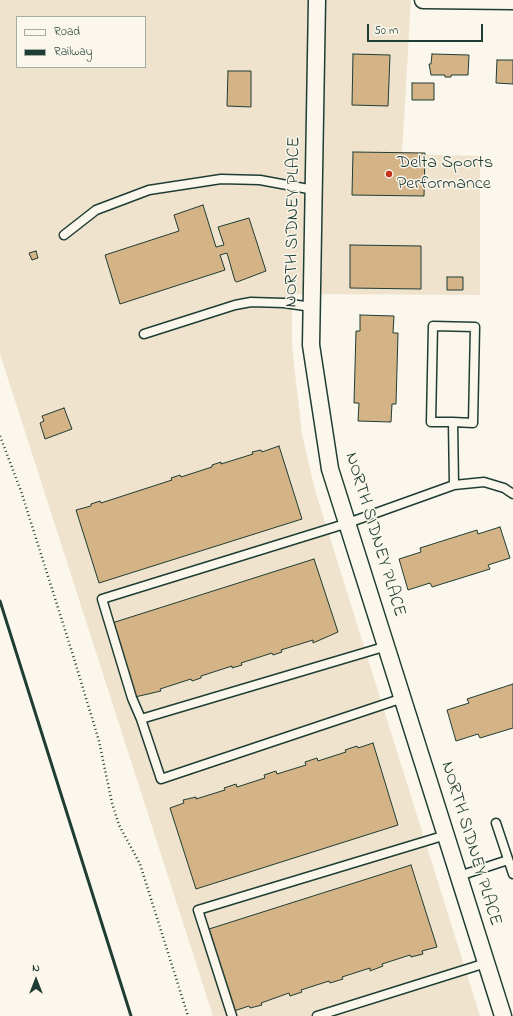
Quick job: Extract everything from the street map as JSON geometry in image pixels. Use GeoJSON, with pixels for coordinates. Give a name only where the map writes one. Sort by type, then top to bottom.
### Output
{"type":"FeatureCollection","features":[{"type":"Feature","properties":{"kind":"street","name":"NORTH SIDNEY PLACE"},"geometry":{"type":"LineString","coordinates":[[317,0],[311,345],[330,469],[503,1016]]}},
{"type":"Feature","properties":{"kind":"street"},"geometry":{"type":"LineString","coordinates":[[423,0],[513,1]]}},
{"type":"Feature","properties":{"kind":"lane"},"geometry":{"type":"LineString","coordinates":[[64,235],[96,210],[149,190],[221,179],[260,180],[314,190]]}},
{"type":"Feature","properties":{"kind":"lane"},"geometry":{"type":"LineString","coordinates":[[144,334],[235,305],[251,302],[278,302],[312,307]]}},
{"type":"Feature","properties":{"kind":"lane"},"geometry":{"type":"LineString","coordinates":[[433,326],[475,327],[473,423],[453,422],[431,422],[433,326]]}},
{"type":"Feature","properties":{"kind":"lane"},"geometry":{"type":"LineString","coordinates":[[453,422],[454,485]]}},
{"type":"Feature","properties":{"kind":"lane"},"geometry":{"type":"LineString","coordinates":[[403,698],[161,779],[141,719],[132,698],[102,599],[348,523],[454,485],[484,482],[504,488],[513,494]]}},
{"type":"Feature","properties":{"kind":"lane"},"geometry":{"type":"LineString","coordinates":[[141,719],[387,646]]}},
{"type":"Feature","properties":{"kind":"lane"},"geometry":{"type":"LineString","coordinates":[[496,823],[513,874]]}},
{"type":"Feature","properties":{"kind":"lane"},"geometry":{"type":"LineString","coordinates":[[232,1016],[198,910],[446,835]]}},
{"type":"Feature","properties":{"kind":"lane"},"geometry":{"type":"LineString","coordinates":[[459,876],[508,860]]}},
{"type":"Feature","properties":{"kind":"lane"},"geometry":{"type":"LineString","coordinates":[[317,1016],[486,963]]}},
{"type":"Feature","properties":{"kind":"path"},"geometry":{"type":"LineString","coordinates":[[0,436],[21,491],[74,659],[99,741],[112,802],[119,825],[140,864],[188,1016]]}},
{"type":"Feature","properties":{"kind":"shaded area"},"geometry":{"type":"Polygon","coordinates":[[[0,0],[411,0],[402,154],[480,156],[480,295],[292,294],[292,346],[302,434],[315,490],[480,1016],[213,1016],[0,354],[0,0]]]}},
{"type":"Feature","properties":{"kind":"building"},"geometry":{"type":"Polygon","coordinates":[[[353,54],[390,55],[388,106],[352,105],[353,54]]]}},
{"type":"Feature","properties":{"kind":"building"},"geometry":{"type":"Polygon","coordinates":[[[432,54],[469,55],[468,75],[451,75],[451,77],[445,77],[445,75],[431,75],[429,64],[431,64],[432,54]]]}},
{"type":"Feature","properties":{"kind":"building"},"geometry":{"type":"Polygon","coordinates":[[[497,60],[513,60],[513,84],[496,83],[497,60]]]}},
{"type":"Feature","properties":{"kind":"building"},"geometry":{"type":"Polygon","coordinates":[[[228,71],[251,71],[251,107],[227,106],[228,71]]]}},
{"type":"Feature","properties":{"kind":"building"},"geometry":{"type":"Polygon","coordinates":[[[412,83],[434,83],[434,100],[412,100],[412,83]]]}},
{"type":"Feature","properties":{"kind":"building","name":"Delta Sports Performance"},"geometry":{"type":"Polygon","coordinates":[[[353,152],[425,153],[424,196],[352,195],[353,152]]]}},
{"type":"Feature","properties":{"kind":"building"},"geometry":{"type":"Polygon","coordinates":[[[203,205],[216,247],[224,245],[218,227],[249,218],[266,271],[237,282],[235,281],[227,253],[220,255],[225,270],[120,304],[105,255],[179,231],[174,215],[203,205]]]}},
{"type":"Feature","properties":{"kind":"building"},"geometry":{"type":"Polygon","coordinates":[[[350,245],[421,246],[421,289],[350,288],[350,245]]]}},
{"type":"Feature","properties":{"kind":"building"},"geometry":{"type":"Polygon","coordinates":[[[36,251],[38,258],[32,260],[29,253],[36,251]]]}},
{"type":"Feature","properties":{"kind":"building"},"geometry":{"type":"Polygon","coordinates":[[[447,277],[463,277],[463,290],[447,290],[447,277]]]}},
{"type":"Feature","properties":{"kind":"building"},"geometry":{"type":"Polygon","coordinates":[[[360,315],[394,316],[393,333],[398,333],[396,404],[392,404],[391,422],[358,421],[359,403],[354,403],[356,331],[360,331],[360,315]]]}},
{"type":"Feature","properties":{"kind":"building"},"geometry":{"type":"Polygon","coordinates":[[[64,408],[72,429],[45,439],[40,423],[44,421],[42,416],[64,408]]]}},
{"type":"Feature","properties":{"kind":"building"},"geometry":{"type":"Polygon","coordinates":[[[279,446],[302,519],[99,583],[76,510],[91,506],[91,504],[100,501],[101,503],[172,480],[171,478],[180,475],[181,477],[212,467],[212,465],[221,462],[221,464],[253,454],[252,452],[261,450],[262,452],[279,446]]]}},
{"type":"Feature","properties":{"kind":"building"},"geometry":{"type":"Polygon","coordinates":[[[500,527],[510,558],[488,565],[490,569],[432,587],[430,583],[408,590],[399,559],[421,552],[420,548],[477,530],[478,534],[500,527]]]}},
{"type":"Feature","properties":{"kind":"building"},"geometry":{"type":"Polygon","coordinates":[[[314,559],[338,632],[313,643],[313,640],[281,650],[282,652],[273,655],[272,653],[241,663],[242,665],[232,668],[232,666],[201,676],[201,678],[192,681],[191,679],[160,689],[161,691],[135,697],[112,623],[314,559]]]}},
{"type":"Feature","properties":{"kind":"building"},"geometry":{"type":"Polygon","coordinates":[[[513,684],[513,728],[480,738],[478,734],[456,741],[447,710],[469,703],[467,699],[513,684]]]}},
{"type":"Feature","properties":{"kind":"building"},"geometry":{"type":"Polygon","coordinates":[[[373,743],[398,825],[196,889],[170,808],[184,803],[183,800],[196,797],[196,799],[225,790],[224,788],[236,784],[237,787],[265,778],[264,775],[276,771],[277,774],[306,765],[305,762],[317,758],[318,761],[346,752],[345,750],[357,746],[358,748],[373,743]]]}},
{"type":"Feature","properties":{"kind":"building"},"geometry":{"type":"Polygon","coordinates":[[[411,865],[437,947],[422,951],[423,954],[411,957],[410,955],[382,964],[383,966],[370,971],[370,968],[342,977],[343,979],[330,983],[329,981],[301,990],[302,992],[290,996],[289,993],[261,1003],[262,1005],[250,1008],[249,1006],[234,1011],[209,929],[411,865]]]}},
{"type":"Feature","properties":{"kind":"railway"},"geometry":{"type":"LineString","coordinates":[[0,601],[131,1016]]}},
{"type":"Feature","properties":{"kind":"place","name":"Delta Sports Performance"},"geometry":{"type":"Point","coordinates":[389,174]}}]}
